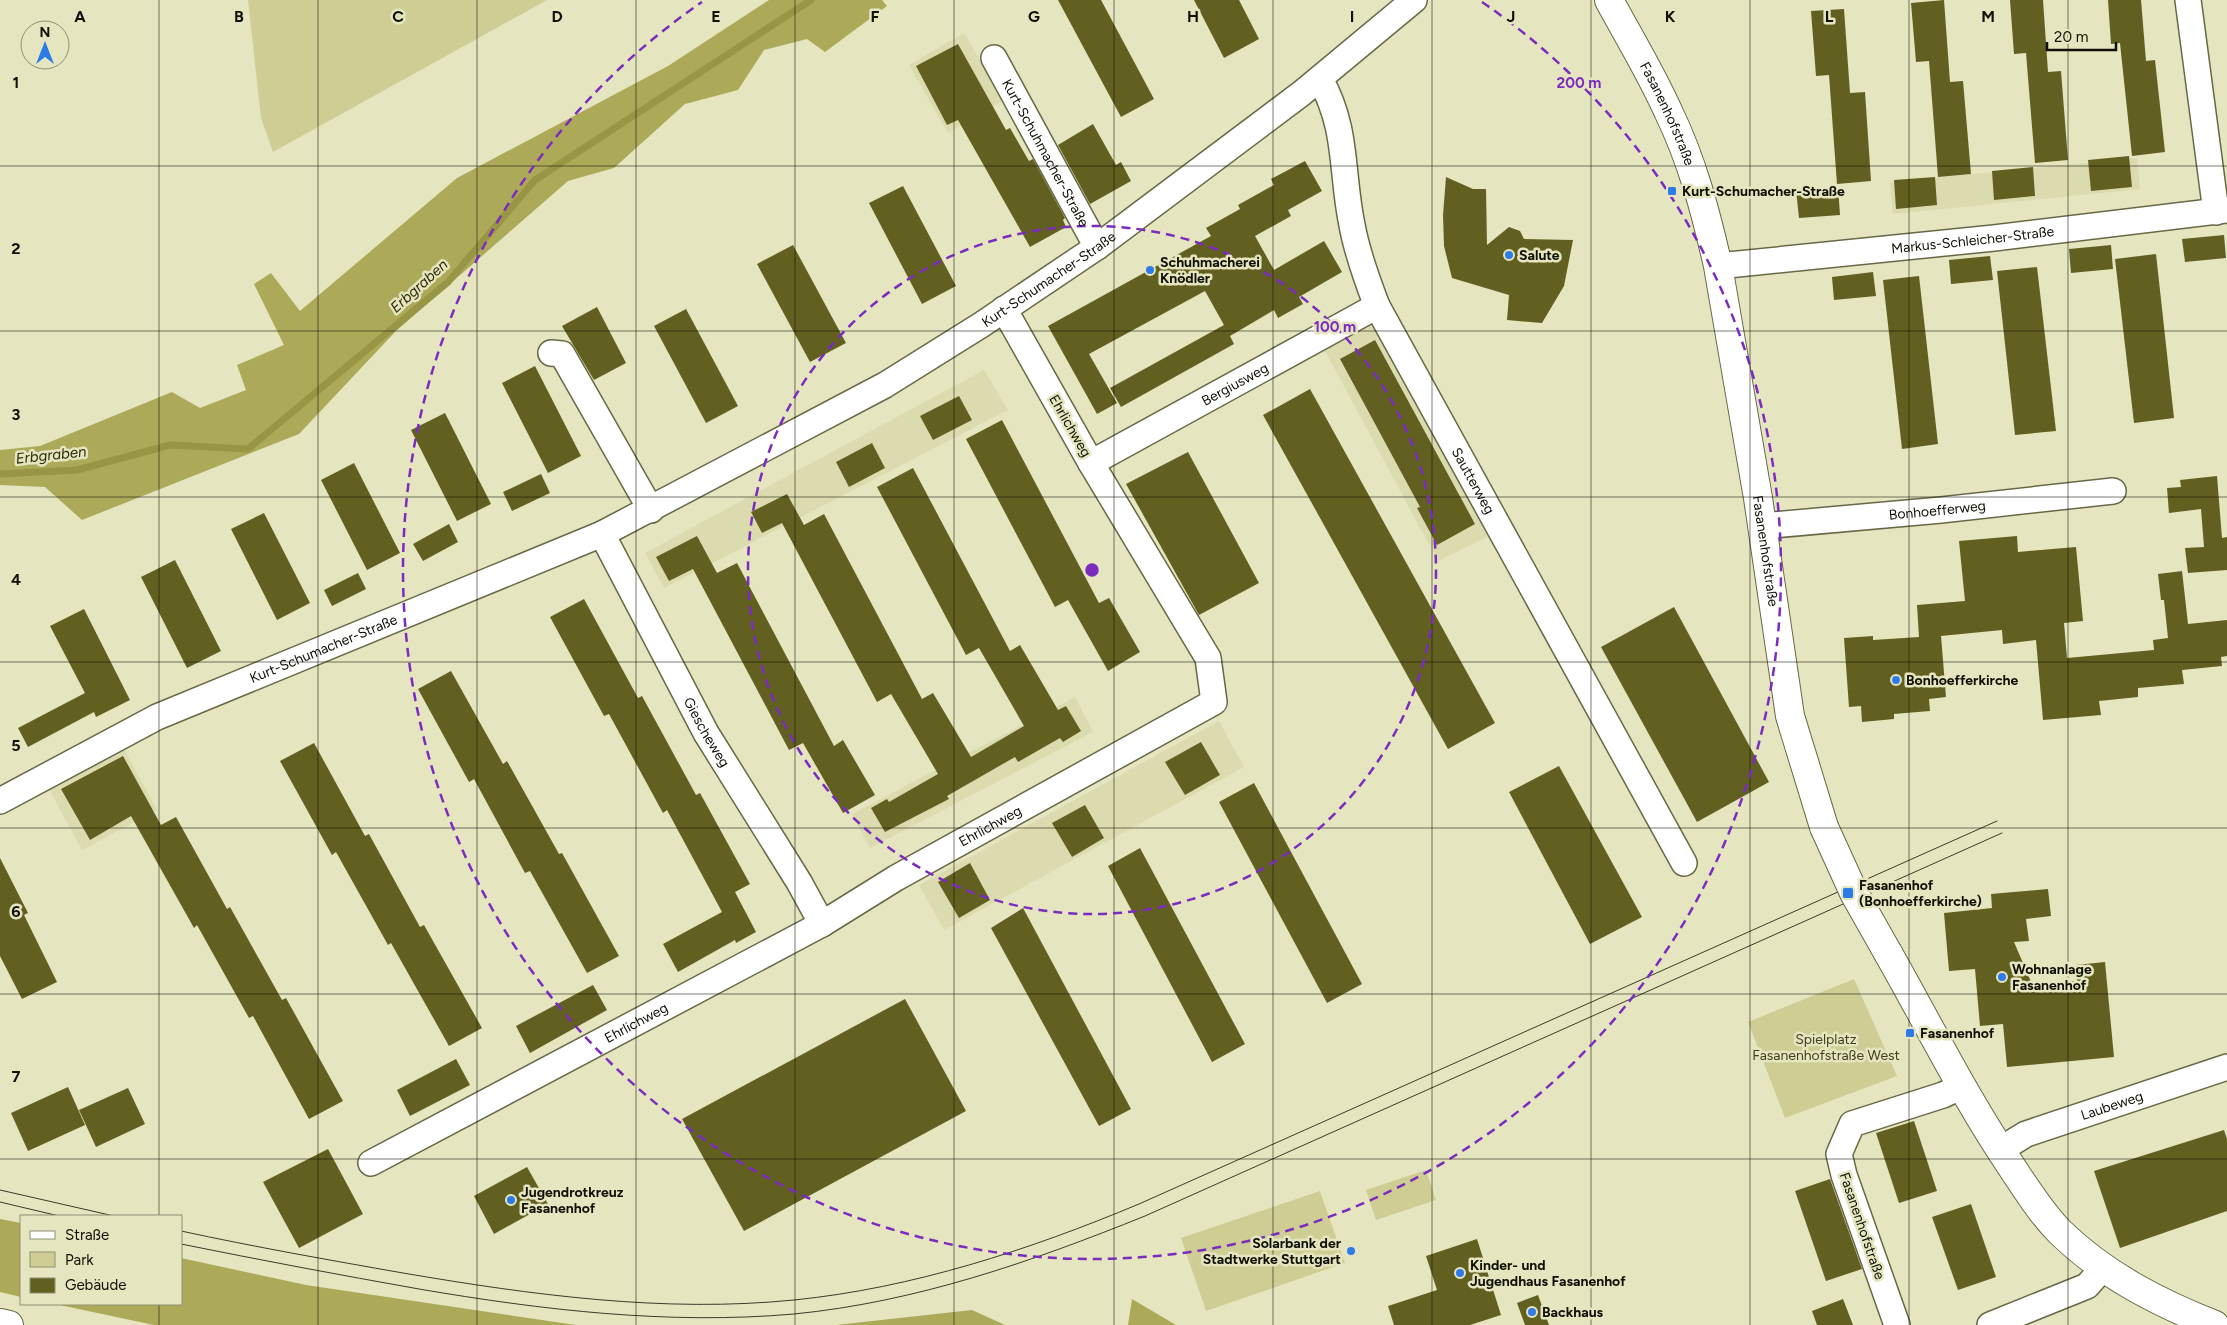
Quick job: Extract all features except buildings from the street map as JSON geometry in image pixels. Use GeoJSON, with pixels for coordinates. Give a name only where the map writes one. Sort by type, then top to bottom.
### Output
{"type":"FeatureCollection","features":[{"type":"Feature","properties":{"kind":"main road","name":"Fasanenhofstraße"},"geometry":{"type":"LineString","coordinates":[[1609,0],[1669,111],[1692,171],[1718,266],[1762,526],[1790,716],[1824,826],[1854,893],[2000,1150],[2036,1202],[2059,1231],[2103,1268],[2181,1312],[2215,1325]]}},
{"type":"Feature","properties":{"kind":"main road"},"geometry":{"type":"LineString","coordinates":[[0,1323],[9,1325]]}},
{"type":"Feature","properties":{"kind":"street"},"geometry":{"type":"LineString","coordinates":[[2188,0],[2221,211]]}},
{"type":"Feature","properties":{"kind":"street","name":"Kurt-Schumacher-Straße"},"geometry":{"type":"LineString","coordinates":[[0,801],[157,717],[602,534],[885,386],[1097,247],[1320,79],[1410,1]]}},
{"type":"Feature","properties":{"kind":"street","name":"Kurt-Schuhmacher-Straße"},"geometry":{"type":"LineString","coordinates":[[994,58],[1097,247]]}},
{"type":"Feature","properties":{"kind":"street","name":"Sautterweg"},"geometry":{"type":"LineString","coordinates":[[1320,79],[1332,101],[1340,129],[1352,225],[1363,268],[1377,306],[1684,862]]}},
{"type":"Feature","properties":{"kind":"street","name":"Markus-Schleicher-Straße"},"geometry":{"type":"LineString","coordinates":[[1718,266],[1994,238],[2221,211]]}},
{"type":"Feature","properties":{"kind":"street","name":"Bergiusweg"},"geometry":{"type":"LineString","coordinates":[[1092,463],[1377,306]]}},
{"type":"Feature","properties":{"kind":"street","name":"Ehrlichweg"},"geometry":{"type":"LineString","coordinates":[[371,1163],[822,924],[896,878],[1214,702],[1208,658],[1092,463],[1004,309]]}},
{"type":"Feature","properties":{"kind":"street"},"geometry":{"type":"LineString","coordinates":[[551,352],[562,354],[651,510]]}},
{"type":"Feature","properties":{"kind":"street","name":"Bonhoefferweg"},"geometry":{"type":"LineString","coordinates":[[1762,526],[1941,510],[2113,491]]}},
{"type":"Feature","properties":{"kind":"street","name":"Giescheweg"},"geometry":{"type":"LineString","coordinates":[[602,534],[706,733],[799,882],[822,924]]}},
{"type":"Feature","properties":{"kind":"street","name":"Laubeweg"},"geometry":{"type":"LineString","coordinates":[[2000,1150],[2026,1134],[2227,1067]]}},
{"type":"Feature","properties":{"kind":"street","name":"Fasanenhofstraße"},"geometry":{"type":"LineString","coordinates":[[1897,1325],[1844,1175],[1840,1154],[1852,1124],[1943,1095],[1962,1086]]}},
{"type":"Feature","properties":{"kind":"street"},"geometry":{"type":"LineString","coordinates":[[1990,1325],[2086,1286],[2103,1268]]}},
{"type":"Feature","properties":{"kind":"shaded area"},"geometry":{"type":"Polygon","coordinates":[[[769,0],[882,0],[887,6],[825,52],[807,39],[764,50],[738,90],[685,104],[614,168],[568,181],[396,331],[299,434],[82,520],[45,487],[0,485],[0,450],[40,446],[172,392],[200,408],[246,390],[237,365],[284,345],[254,284],[271,273],[300,311],[457,178],[668,66],[769,0]]]}},
{"type":"Feature","properties":{"kind":"shaded area"},"geometry":{"type":"Polygon","coordinates":[[[964,33],[1004,100],[948,133],[909,65],[964,33]]]}},
{"type":"Feature","properties":{"kind":"shaded area"},"geometry":{"type":"Polygon","coordinates":[[[2137,158],[2140,189],[1893,214],[1890,182],[2137,158]]]}},
{"type":"Feature","properties":{"kind":"shaded area"},"geometry":{"type":"Polygon","coordinates":[[[1373,323],[1489,536],[1438,561],[1324,349],[1373,323]]]}},
{"type":"Feature","properties":{"kind":"shaded area"},"geometry":{"type":"Polygon","coordinates":[[[984,370],[1008,410],[664,588],[645,553],[984,370]]]}},
{"type":"Feature","properties":{"kind":"shaded area"},"geometry":{"type":"Polygon","coordinates":[[[1075,697],[1093,732],[870,848],[852,814],[1075,697]]]}},
{"type":"Feature","properties":{"kind":"shaded area"},"geometry":{"type":"Polygon","coordinates":[[[1219,721],[1244,767],[944,930],[919,885],[1219,721]]]}},
{"type":"Feature","properties":{"kind":"shaded area"},"geometry":{"type":"Polygon","coordinates":[[[124,749],[157,810],[82,850],[49,789],[124,749]]]}},
{"type":"Feature","properties":{"kind":"shaded area"},"geometry":{"type":"Polygon","coordinates":[[[0,1219],[20,1223],[20,1297],[0,1292],[0,1219]]]}},
{"type":"Feature","properties":{"kind":"shaded area"},"geometry":{"type":"Polygon","coordinates":[[[182,1258],[306,1285],[576,1325],[154,1325],[60,1305],[182,1305],[182,1258]]]}},
{"type":"Feature","properties":{"kind":"shaded area"},"geometry":{"type":"Polygon","coordinates":[[[1132,1299],[1176,1325],[1128,1325],[1132,1299]]]}},
{"type":"Feature","properties":{"kind":"shaded area"},"geometry":{"type":"Polygon","coordinates":[[[972,1310],[1005,1325],[836,1325],[972,1310]]]}},
{"type":"Feature","properties":{"kind":"green space"},"geometry":{"type":"Polygon","coordinates":[[[248,0],[547,0],[273,152],[261,118],[248,0]]]}},
{"type":"Feature","properties":{"kind":"green space","name":"Spielplatz Fasanenhofstraße West"},"geometry":{"type":"Polygon","coordinates":[[[1854,979],[1897,1076],[1785,1118],[1748,1022],[1854,979]]]}},
{"type":"Feature","properties":{"kind":"green space"},"geometry":{"type":"Polygon","coordinates":[[[1426,1170],[1436,1200],[1376,1220],[1366,1190],[1426,1170]]]}},
{"type":"Feature","properties":{"kind":"green space"},"geometry":{"type":"Polygon","coordinates":[[[1320,1191],[1345,1263],[1206,1311],[1181,1238],[1320,1191]]]}},
{"type":"Feature","properties":{"kind":"waterway","name":"Erbgraben"},"geometry":{"type":"LineString","coordinates":[[0,474],[77,470],[170,445],[248,449],[448,282],[535,180],[811,0]]}},
{"type":"Feature","properties":{"kind":"tram line"},"geometry":{"type":"LineString","coordinates":[[182,1231],[403,1273],[549,1295],[598,1300],[647,1303],[745,1303],[794,1300],[883,1286],[970,1265],[1055,1237],[1139,1204],[1997,821]]}},
{"type":"Feature","properties":{"kind":"tram line"},"geometry":{"type":"LineString","coordinates":[[182,1244],[465,1297],[606,1314],[700,1318],[794,1314],[839,1308],[929,1290],[1016,1264],[1145,1216],[2002,833]]}},
{"type":"Feature","properties":{"kind":"tram line"},"geometry":{"type":"LineString","coordinates":[[0,1190],[110,1215]]}},
{"type":"Feature","properties":{"kind":"tram line"},"geometry":{"type":"LineString","coordinates":[[0,1202],[55,1215]]}},
{"type":"Feature","properties":{"kind":"place","name":"Kurt-Schumacher-Straße"},"geometry":{"type":"Point","coordinates":[1672,191]}},
{"type":"Feature","properties":{"kind":"place","name":"Salute"},"geometry":{"type":"Point","coordinates":[1509,255]}},
{"type":"Feature","properties":{"kind":"place","name":"Schuhmacherei Knödler"},"geometry":{"type":"Point","coordinates":[1150,270]}},
{"type":"Feature","properties":{"kind":"place","name":"Bonhoefferkirche"},"geometry":{"type":"Point","coordinates":[1896,680]}},
{"type":"Feature","properties":{"kind":"place","name":"Fasanenhof (Bonhoefferkirche)"},"geometry":{"type":"Point","coordinates":[1848,893]}},
{"type":"Feature","properties":{"kind":"place","name":"Wohnanlage Fasanenhof"},"geometry":{"type":"Point","coordinates":[2002,977]}},
{"type":"Feature","properties":{"kind":"place","name":"Fasanenhof"},"geometry":{"type":"Point","coordinates":[1910,1033]}},
{"type":"Feature","properties":{"kind":"place","name":"Jugendrotkreuz Fasanenhof"},"geometry":{"type":"Point","coordinates":[511,1200]}},
{"type":"Feature","properties":{"kind":"place","name":"Solarbank der Stadtwerke Stuttgart"},"geometry":{"type":"Point","coordinates":[1351,1251]}},
{"type":"Feature","properties":{"kind":"place","name":"Kinder- und Jugendhaus Fasanenhof"},"geometry":{"type":"Point","coordinates":[1460,1273]}},
{"type":"Feature","properties":{"kind":"place","name":"Backhaus"},"geometry":{"type":"Point","coordinates":[1532,1312]}}]}
